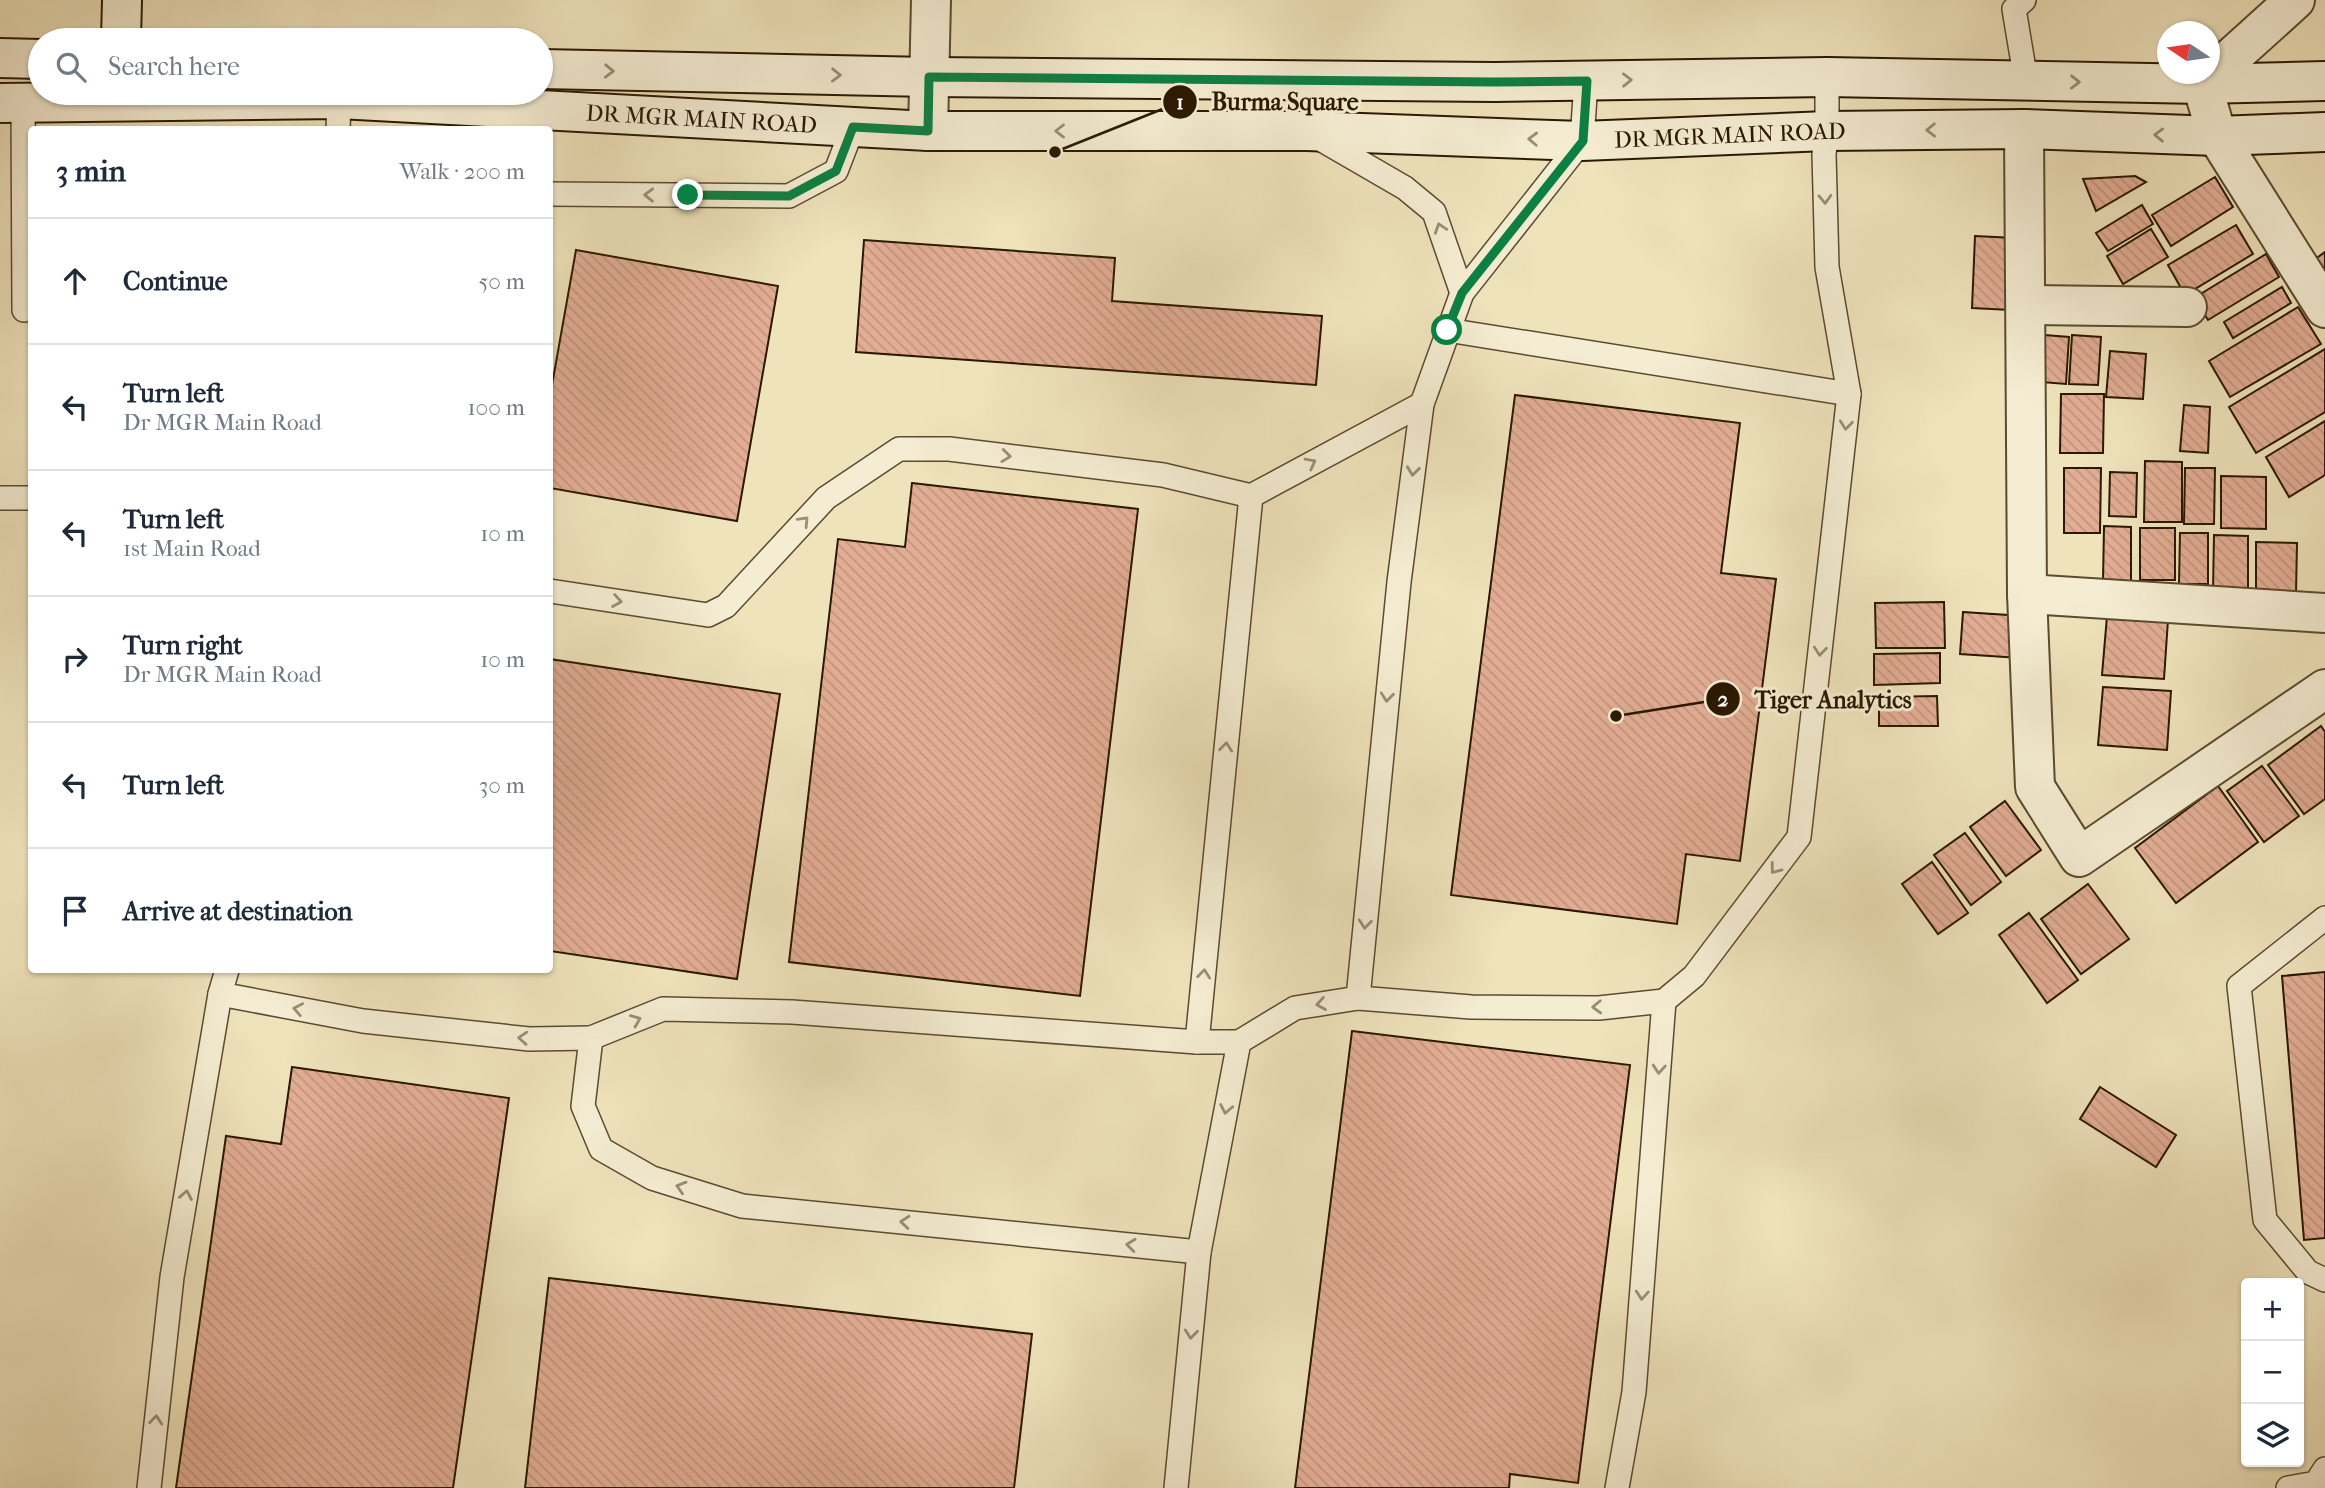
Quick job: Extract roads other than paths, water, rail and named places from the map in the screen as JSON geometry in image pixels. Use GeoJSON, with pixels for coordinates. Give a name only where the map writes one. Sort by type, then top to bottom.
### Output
{"type":"FeatureCollection","features":[{"type":"Feature","properties":{"kind":"main road"},"geometry":{"type":"LineString","coordinates":[[121,28],[122,0]]}},
{"type":"Feature","properties":{"kind":"main road"},"geometry":{"type":"LineString","coordinates":[[928,131],[931,0]]}},
{"type":"Feature","properties":{"kind":"main road"},"geometry":{"type":"LineString","coordinates":[[2220,67],[2295,0]]}},
{"type":"Feature","properties":{"kind":"main road"},"geometry":{"type":"LineString","coordinates":[[0,58],[28,59]]}},
{"type":"Feature","properties":{"kind":"main road","name":"DR MGR MAIN ROAD"},"geometry":{"type":"LineString","coordinates":[[553,69],[929,77],[1495,82],[1827,77],[2157,82]]}},
{"type":"Feature","properties":{"kind":"main road","name":"DR MGR MAIN ROAD"},"geometry":{"type":"LineString","coordinates":[[2220,83],[2325,81]]}},
{"type":"Feature","properties":{"kind":"main road"},"geometry":{"type":"LineString","coordinates":[[2202,84],[2217,136],[2325,308]]}},
{"type":"Feature","properties":{"kind":"main road","name":"DR MGR MAIN ROAD"},"geometry":{"type":"LineString","coordinates":[[223,105],[339,114],[928,131],[1307,131],[1583,141],[1827,131],[2024,129],[2217,136],[2325,132]]}},
{"type":"Feature","properties":{"kind":"main road"},"geometry":{"type":"LineString","coordinates":[[2024,129],[2027,594],[2035,788],[2079,857],[2325,689]]}},
{"type":"Feature","properties":{"kind":"main road"},"geometry":{"type":"LineString","coordinates":[[2025,305],[2187,307]]}},
{"type":"Feature","properties":{"kind":"main road"},"geometry":{"type":"LineString","coordinates":[[2027,594],[2325,612]]}},
{"type":"Feature","properties":{"kind":"lane"},"geometry":{"type":"LineString","coordinates":[[2024,0],[2014,9],[2026,81]]}},
{"type":"Feature","properties":{"kind":"lane"},"geometry":{"type":"LineString","coordinates":[[220,994],[363,1021],[529,1039],[591,1038],[663,1009],[792,1012],[1197,1042],[1239,1042],[1294,1008],[1358,998],[1484,1007],[1599,1008],[1664,1001],[1694,976],[1799,836],[1849,394],[1827,267],[1824,154],[1827,131],[1827,77]]}},
{"type":"Feature","properties":{"kind":"lane"},"geometry":{"type":"LineString","coordinates":[[1358,998],[1399,582],[1422,404],[1462,293],[1583,141],[1587,81]]}},
{"type":"Feature","properties":{"kind":"lane"},"geometry":{"type":"LineString","coordinates":[[11,103],[24,310]]}},
{"type":"Feature","properties":{"kind":"lane"},"geometry":{"type":"LineString","coordinates":[[553,194],[789,196],[836,171],[853,127]]}},
{"type":"Feature","properties":{"kind":"lane"},"geometry":{"type":"LineString","coordinates":[[1307,131],[1405,188],[1434,212],[1462,293]]}},
{"type":"Feature","properties":{"kind":"lane"},"geometry":{"type":"LineString","coordinates":[[1447,330],[1849,394]]}},
{"type":"Feature","properties":{"kind":"lane"},"geometry":{"type":"LineString","coordinates":[[553,591],[708,615],[726,606],[826,498],[899,449],[949,449],[1163,475],[1251,496],[1422,404]]}},
{"type":"Feature","properties":{"kind":"lane"},"geometry":{"type":"LineString","coordinates":[[1197,1042],[1251,496]]}},
{"type":"Feature","properties":{"kind":"lane"},"geometry":{"type":"LineString","coordinates":[[0,498],[28,498]]}},
{"type":"Feature","properties":{"kind":"lane"},"geometry":{"type":"LineString","coordinates":[[2325,918],[2239,986],[2265,1220],[2308,1272],[2325,1280]]}},
{"type":"Feature","properties":{"kind":"lane"},"geometry":{"type":"LineString","coordinates":[[149,1488],[172,1278],[220,994],[226,973]]}},
{"type":"Feature","properties":{"kind":"lane"},"geometry":{"type":"LineString","coordinates":[[1617,1488],[1634,1392],[1664,1001]]}},
{"type":"Feature","properties":{"kind":"lane"},"geometry":{"type":"LineString","coordinates":[[591,1038],[583,1106],[601,1149],[652,1178],[742,1206],[1199,1252]]}},
{"type":"Feature","properties":{"kind":"lane"},"geometry":{"type":"LineString","coordinates":[[1176,1488],[1199,1252],[1239,1042]]}},
{"type":"Feature","properties":{"kind":"lane"},"geometry":{"type":"LineString","coordinates":[[2288,1488],[2316,1483],[2325,1469]]}},
{"type":"Feature","properties":{"kind":"place","name":"Burma Square"},"geometry":{"type":"Point","coordinates":[1055,152]}},
{"type":"Feature","properties":{"kind":"place","name":"Tiger Analytics"},"geometry":{"type":"Point","coordinates":[1616,716]}}]}
